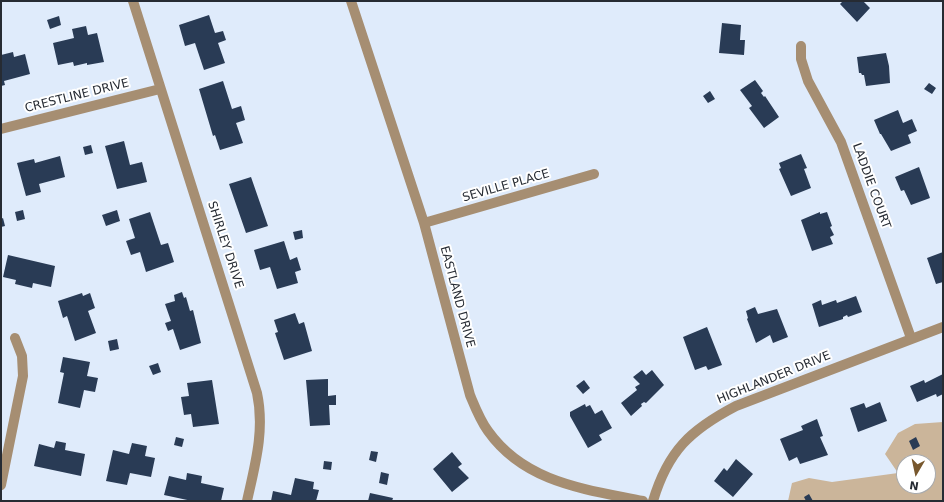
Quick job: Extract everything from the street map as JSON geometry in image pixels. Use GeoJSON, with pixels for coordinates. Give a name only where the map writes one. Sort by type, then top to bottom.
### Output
{"type":"FeatureCollection","features":[{"type":"Feature","properties":{"kind":"street","name":"SHIRLEY DRIVE"},"geometry":{"type":"LineString","coordinates":[[133,1],[232,310],[260,403],[261,423],[259,443],[247,501]]}},
{"type":"Feature","properties":{"kind":"street","name":"EASTLAND DRIVE"},"geometry":{"type":"LineString","coordinates":[[351,1],[424,223],[470,395],[488,431],[519,463],[540,476],[576,487],[643,501]]}},
{"type":"Feature","properties":{"kind":"street","name":"LADDIE COURT"},"geometry":{"type":"LineString","coordinates":[[801,46],[802,59],[808,82],[842,142],[911,338]]}},
{"type":"Feature","properties":{"kind":"street","name":"CRESTLINE DRIVE"},"geometry":{"type":"LineString","coordinates":[[1,129],[160,89]]}},
{"type":"Feature","properties":{"kind":"street","name":"SEVILLE PLACE"},"geometry":{"type":"LineString","coordinates":[[424,223],[594,174]]}},
{"type":"Feature","properties":{"kind":"street","name":"HIGHLANDER DRIVE"},"geometry":{"type":"LineString","coordinates":[[652,501],[660,476],[671,458],[697,430],[715,417],[736,406],[943,327]]}},
{"type":"Feature","properties":{"kind":"street"},"geometry":{"type":"LineString","coordinates":[[1,485],[23,376],[22,356],[15,338]]}},
{"type":"Feature","properties":{"kind":"shaded area"},"geometry":{"type":"Polygon","coordinates":[[[943,422],[943,501],[788,501],[792,483],[809,478],[832,482],[896,473],[896,494],[936,494],[936,454],[896,454],[896,470],[885,454],[898,433],[915,424],[943,422]]]}},
{"type":"Feature","properties":{"kind":"building"},"geometry":{"type":"Polygon","coordinates":[[[840,1],[863,1],[870,8],[857,22],[840,4],[842,2],[840,1]]]}},
{"type":"Feature","properties":{"kind":"building"},"geometry":{"type":"Polygon","coordinates":[[[209,15],[215,33],[223,31],[226,40],[218,43],[225,63],[204,70],[195,43],[185,46],[179,25],[209,15]]]}},
{"type":"Feature","properties":{"kind":"building"},"geometry":{"type":"Polygon","coordinates":[[[59,16],[61,25],[50,29],[47,20],[59,16]]]}},
{"type":"Feature","properties":{"kind":"building"},"geometry":{"type":"Polygon","coordinates":[[[722,23],[741,25],[740,40],[745,40],[744,55],[719,53],[722,23]]]}},
{"type":"Feature","properties":{"kind":"building"},"geometry":{"type":"Polygon","coordinates":[[[86,26],[88,35],[97,33],[104,62],[87,65],[87,63],[74,66],[73,62],[58,65],[53,43],[74,38],[72,29],[86,26]]]}},
{"type":"Feature","properties":{"kind":"building"},"geometry":{"type":"Polygon","coordinates":[[[13,52],[14,57],[25,54],[30,74],[4,81],[5,85],[1,86],[1,55],[13,52]]]}},
{"type":"Feature","properties":{"kind":"building"},"geometry":{"type":"Polygon","coordinates":[[[886,53],[889,66],[890,83],[866,86],[864,75],[859,73],[857,57],[886,53]]]}},
{"type":"Feature","properties":{"kind":"building"},"geometry":{"type":"Polygon","coordinates":[[[755,80],[763,91],[761,93],[764,97],[765,96],[779,117],[764,128],[749,108],[752,106],[740,90],[755,80]]]}},
{"type":"Feature","properties":{"kind":"building"},"geometry":{"type":"Polygon","coordinates":[[[223,81],[232,109],[241,106],[245,120],[236,123],[243,143],[220,150],[215,135],[213,136],[199,89],[223,81]]]}},
{"type":"Feature","properties":{"kind":"building"},"geometry":{"type":"Polygon","coordinates":[[[929,83],[936,88],[932,94],[924,89],[929,83]]]}},
{"type":"Feature","properties":{"kind":"building"},"geometry":{"type":"Polygon","coordinates":[[[710,91],[715,99],[708,103],[703,96],[710,91]]]}},
{"type":"Feature","properties":{"kind":"building"},"geometry":{"type":"Polygon","coordinates":[[[898,110],[903,123],[912,119],[917,131],[908,135],[911,143],[891,151],[880,134],[874,120],[898,110]]]}},
{"type":"Feature","properties":{"kind":"building"},"geometry":{"type":"Polygon","coordinates":[[[124,141],[130,165],[142,162],[147,182],[117,189],[105,146],[124,141]]]}},
{"type":"Feature","properties":{"kind":"building"},"geometry":{"type":"Polygon","coordinates":[[[91,145],[93,153],[85,155],[83,147],[91,145]]]}},
{"type":"Feature","properties":{"kind":"building"},"geometry":{"type":"Polygon","coordinates":[[[801,154],[807,168],[804,169],[811,188],[791,196],[779,169],[781,168],[779,163],[801,154]]]}},
{"type":"Feature","properties":{"kind":"building"},"geometry":{"type":"Polygon","coordinates":[[[60,156],[65,177],[39,184],[41,192],[26,196],[17,163],[34,159],[35,163],[60,156]]]}},
{"type":"Feature","properties":{"kind":"building"},"geometry":{"type":"Polygon","coordinates":[[[919,167],[930,198],[911,205],[904,190],[901,191],[895,177],[919,167]]]}},
{"type":"Feature","properties":{"kind":"building"},"geometry":{"type":"Polygon","coordinates":[[[251,177],[268,226],[246,233],[229,184],[251,177]]]}},
{"type":"Feature","properties":{"kind":"building"},"geometry":{"type":"Polygon","coordinates":[[[23,210],[25,219],[17,221],[15,212],[23,210]]]}},
{"type":"Feature","properties":{"kind":"building"},"geometry":{"type":"Polygon","coordinates":[[[117,210],[120,221],[106,226],[102,215],[117,210]]]}},
{"type":"Feature","properties":{"kind":"building"},"geometry":{"type":"Polygon","coordinates":[[[150,212],[161,245],[168,243],[174,262],[146,272],[140,252],[131,255],[126,241],[135,238],[129,219],[150,212]]]}},
{"type":"Feature","properties":{"kind":"building"},"geometry":{"type":"Polygon","coordinates":[[[820,212],[820,214],[827,212],[832,226],[830,227],[834,235],[830,237],[833,244],[812,251],[801,220],[820,212]]]}},
{"type":"Feature","properties":{"kind":"building"},"geometry":{"type":"Polygon","coordinates":[[[3,218],[5,226],[1,227],[1,219],[3,218]]]}},
{"type":"Feature","properties":{"kind":"building"},"geometry":{"type":"Polygon","coordinates":[[[302,230],[303,238],[295,240],[293,232],[302,230]]]}},
{"type":"Feature","properties":{"kind":"building"},"geometry":{"type":"Polygon","coordinates":[[[284,241],[290,260],[297,257],[301,270],[295,272],[298,283],[277,289],[270,267],[260,270],[254,250],[284,241]]]}},
{"type":"Feature","properties":{"kind":"building"},"geometry":{"type":"Polygon","coordinates":[[[943,252],[943,282],[936,284],[927,258],[943,252]]]}},
{"type":"Feature","properties":{"kind":"building"},"geometry":{"type":"Polygon","coordinates":[[[8,255],[55,266],[51,287],[33,283],[32,288],[15,284],[16,280],[3,277],[8,255]]]}},
{"type":"Feature","properties":{"kind":"building"},"geometry":{"type":"Polygon","coordinates":[[[182,292],[184,298],[186,297],[190,311],[193,310],[201,343],[180,350],[173,329],[168,331],[165,323],[171,321],[165,304],[175,301],[174,295],[182,292]]]}},
{"type":"Feature","properties":{"kind":"building"},"geometry":{"type":"Polygon","coordinates":[[[82,293],[83,296],[90,293],[95,308],[88,311],[96,333],[75,341],[67,316],[63,318],[58,301],[82,293]]]}},
{"type":"Feature","properties":{"kind":"building"},"geometry":{"type":"Polygon","coordinates":[[[856,296],[862,312],[848,317],[847,315],[843,317],[843,319],[819,327],[812,304],[821,300],[822,305],[836,300],[837,303],[856,296]]]}},
{"type":"Feature","properties":{"kind":"building"},"geometry":{"type":"Polygon","coordinates":[[[755,307],[758,314],[777,309],[788,337],[773,343],[770,335],[756,343],[747,319],[746,311],[755,307]]]}},
{"type":"Feature","properties":{"kind":"building"},"geometry":{"type":"Polygon","coordinates":[[[295,313],[299,324],[304,322],[312,351],[284,360],[275,333],[278,332],[274,320],[295,313]]]}},
{"type":"Feature","properties":{"kind":"building"},"geometry":{"type":"Polygon","coordinates":[[[707,327],[722,365],[708,370],[706,366],[695,370],[683,337],[707,327]]]}},
{"type":"Feature","properties":{"kind":"building"},"geometry":{"type":"Polygon","coordinates":[[[117,339],[119,349],[110,351],[108,341],[117,339]]]}},
{"type":"Feature","properties":{"kind":"building"},"geometry":{"type":"Polygon","coordinates":[[[63,357],[90,362],[87,376],[98,378],[95,392],[84,390],[80,408],[58,403],[64,373],[60,372],[63,357]]]}},
{"type":"Feature","properties":{"kind":"building"},"geometry":{"type":"Polygon","coordinates":[[[158,363],[161,372],[153,375],[149,366],[158,363]]]}},
{"type":"Feature","properties":{"kind":"building"},"geometry":{"type":"Polygon","coordinates":[[[642,370],[646,375],[652,370],[664,385],[646,403],[644,402],[641,404],[642,406],[631,416],[621,403],[637,390],[635,387],[640,384],[633,377],[642,370]]]}},
{"type":"Feature","properties":{"kind":"building"},"geometry":{"type":"Polygon","coordinates":[[[943,374],[943,394],[937,397],[936,394],[917,402],[910,386],[924,380],[925,383],[943,374]]]}},
{"type":"Feature","properties":{"kind":"building"},"geometry":{"type":"Polygon","coordinates":[[[328,379],[328,396],[336,395],[336,405],[329,405],[330,425],[310,426],[306,380],[328,379]]]}},
{"type":"Feature","properties":{"kind":"building"},"geometry":{"type":"Polygon","coordinates":[[[212,380],[219,424],[193,427],[191,414],[184,415],[181,397],[189,396],[187,383],[212,380]]]}},
{"type":"Feature","properties":{"kind":"building"},"geometry":{"type":"Polygon","coordinates":[[[584,380],[590,388],[583,394],[576,386],[584,380]]]}},
{"type":"Feature","properties":{"kind":"building"},"geometry":{"type":"Polygon","coordinates":[[[880,402],[887,421],[858,432],[850,408],[864,403],[866,408],[880,402]]]}},
{"type":"Feature","properties":{"kind":"building"},"geometry":{"type":"Polygon","coordinates":[[[585,404],[586,407],[590,405],[595,414],[602,410],[612,428],[599,435],[602,440],[588,448],[570,416],[570,412],[585,404]]]}},
{"type":"Feature","properties":{"kind":"building"},"geometry":{"type":"Polygon","coordinates":[[[817,419],[823,436],[820,437],[828,455],[800,464],[797,457],[789,461],[780,439],[803,430],[801,426],[817,419]]]}},
{"type":"Feature","properties":{"kind":"building"},"geometry":{"type":"Polygon","coordinates":[[[176,437],[184,439],[182,447],[174,445],[176,437]]]}},
{"type":"Feature","properties":{"kind":"building"},"geometry":{"type":"Polygon","coordinates":[[[916,437],[920,446],[913,450],[909,441],[916,437]]]}},
{"type":"Feature","properties":{"kind":"building"},"geometry":{"type":"Polygon","coordinates":[[[56,441],[66,443],[65,450],[85,454],[81,476],[34,466],[39,444],[54,448],[56,441]]]}},
{"type":"Feature","properties":{"kind":"building"},"geometry":{"type":"Polygon","coordinates":[[[132,443],[147,446],[145,456],[155,458],[151,477],[130,473],[127,485],[106,481],[113,450],[129,454],[132,443]]]}},
{"type":"Feature","properties":{"kind":"building"},"geometry":{"type":"Polygon","coordinates":[[[371,451],[378,452],[376,462],[369,460],[371,451]]]}},
{"type":"Feature","properties":{"kind":"building"},"geometry":{"type":"Polygon","coordinates":[[[452,452],[462,464],[458,467],[469,478],[452,492],[433,469],[452,452]]]}},
{"type":"Feature","properties":{"kind":"building"},"geometry":{"type":"Polygon","coordinates":[[[736,459],[753,474],[733,497],[714,481],[724,468],[727,471],[736,459]]]}},
{"type":"Feature","properties":{"kind":"building"},"geometry":{"type":"Polygon","coordinates":[[[324,461],[332,462],[331,470],[323,469],[324,461]]]}},
{"type":"Feature","properties":{"kind":"building"},"geometry":{"type":"Polygon","coordinates":[[[381,472],[389,474],[387,485],[379,483],[381,472]]]}},
{"type":"Feature","properties":{"kind":"building"},"geometry":{"type":"Polygon","coordinates":[[[187,473],[202,476],[201,483],[224,488],[221,501],[192,501],[164,495],[169,476],[186,480],[187,473]]]}},
{"type":"Feature","properties":{"kind":"building"},"geometry":{"type":"Polygon","coordinates":[[[295,478],[314,482],[313,489],[319,490],[316,501],[271,501],[273,491],[291,495],[295,478]]]}},
{"type":"Feature","properties":{"kind":"building"},"geometry":{"type":"Polygon","coordinates":[[[370,493],[393,498],[392,501],[368,501],[370,493]]]}},
{"type":"Feature","properties":{"kind":"building"},"geometry":{"type":"Polygon","coordinates":[[[809,494],[813,501],[806,501],[804,497],[809,494]]]}}]}
